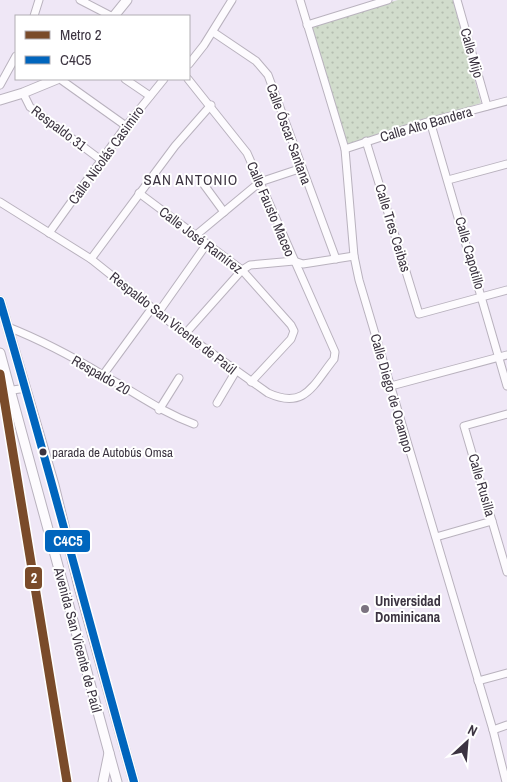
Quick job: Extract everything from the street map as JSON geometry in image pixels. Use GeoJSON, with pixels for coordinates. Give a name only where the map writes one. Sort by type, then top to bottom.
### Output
{"type":"FeatureCollection","features":[{"type":"Feature","properties":{"kind":"main road"},"geometry":{"type":"LineString","coordinates":[[113,15],[127,0]]}},
{"type":"Feature","properties":{"kind":"main road"},"geometry":{"type":"LineString","coordinates":[[0,100],[56,80]]}},
{"type":"Feature","properties":{"kind":"main road","name":"Avenida San Vicente de Paúl"},"geometry":{"type":"LineString","coordinates":[[0,301],[26,388],[134,782]]}},
{"type":"Feature","properties":{"kind":"main road","name":"Avenida San Vicente de Paúl"},"geometry":{"type":"LineString","coordinates":[[0,353],[117,782]]}},
{"type":"Feature","properties":{"kind":"main road"},"geometry":{"type":"LineString","coordinates":[[102,782],[109,753]]}},
{"type":"Feature","properties":{"kind":"street"},"geometry":{"type":"LineString","coordinates":[[34,15],[39,0]]}},
{"type":"Feature","properties":{"kind":"street"},"geometry":{"type":"LineString","coordinates":[[80,0],[110,15]]}},
{"type":"Feature","properties":{"kind":"street"},"geometry":{"type":"LineString","coordinates":[[190,63],[213,32],[232,0]]}},
{"type":"Feature","properties":{"kind":"street","name":"Calle Diego de Ocampo"},"geometry":{"type":"LineString","coordinates":[[300,0],[345,149],[354,256],[493,730],[506,782]]}},
{"type":"Feature","properties":{"kind":"street"},"geometry":{"type":"LineString","coordinates":[[307,24],[388,0]]}},
{"type":"Feature","properties":{"kind":"street","name":"Calle Mijo"},"geometry":{"type":"LineString","coordinates":[[457,0],[487,106]]}},
{"type":"Feature","properties":{"kind":"street","name":"Calle Óscar Santana"},"geometry":{"type":"LineString","coordinates":[[213,32],[256,61],[268,75],[336,259]]}},
{"type":"Feature","properties":{"kind":"street"},"geometry":{"type":"LineString","coordinates":[[0,86],[15,58]]}},
{"type":"Feature","properties":{"kind":"street"},"geometry":{"type":"LineString","coordinates":[[59,80],[126,126]]}},
{"type":"Feature","properties":{"kind":"street"},"geometry":{"type":"LineString","coordinates":[[126,80],[150,96]]}},
{"type":"Feature","properties":{"kind":"street","name":"Calle Nicolás Casimiro"},"geometry":{"type":"LineString","coordinates":[[49,233],[126,126],[163,80]]}},
{"type":"Feature","properties":{"kind":"street","name":"Calle Fausto Maceo"},"geometry":{"type":"LineString","coordinates":[[189,80],[247,152],[335,352]]}},
{"type":"Feature","properties":{"kind":"street","name":"Respaldo 31"},"geometry":{"type":"LineString","coordinates":[[23,93],[30,107],[101,160]]}},
{"type":"Feature","properties":{"kind":"street","name":"Calle Alto Bandera"},"geometry":{"type":"LineString","coordinates":[[345,149],[430,122],[507,101]]}},
{"type":"Feature","properties":{"kind":"street"},"geometry":{"type":"LineString","coordinates":[[91,259],[175,146],[211,106]]}},
{"type":"Feature","properties":{"kind":"street","name":"Calle Capotillo"},"geometry":{"type":"LineString","coordinates":[[430,122],[507,386]]}},
{"type":"Feature","properties":{"kind":"street","name":"Calle Tres Ceibas"},"geometry":{"type":"LineString","coordinates":[[366,141],[419,314],[482,297]]}},
{"type":"Feature","properties":{"kind":"street"},"geometry":{"type":"LineString","coordinates":[[448,180],[507,164]]}},
{"type":"Feature","properties":{"kind":"street"},"geometry":{"type":"LineString","coordinates":[[195,236],[260,182],[302,168]]}},
{"type":"Feature","properties":{"kind":"street"},"geometry":{"type":"LineString","coordinates":[[202,182],[224,212]]}},
{"type":"Feature","properties":{"kind":"street","name":"Calle José Ramírez"},"geometry":{"type":"LineString","coordinates":[[139,193],[206,245],[242,270],[284,316],[294,331],[291,340],[251,382]]}},
{"type":"Feature","properties":{"kind":"street","name":"Respaldo San Vicente de Paúl"},"geometry":{"type":"LineString","coordinates":[[0,202],[91,259],[185,334],[251,382],[281,399],[293,400],[301,398],[334,359],[335,352]]}},
{"type":"Feature","properties":{"kind":"street"},"geometry":{"type":"LineString","coordinates":[[158,313],[206,245]]}},
{"type":"Feature","properties":{"kind":"street"},"geometry":{"type":"LineString","coordinates":[[185,334],[242,270],[250,265],[294,261],[303,264],[354,256]]}},
{"type":"Feature","properties":{"kind":"street"},"geometry":{"type":"LineString","coordinates":[[482,297],[507,290]]}},
{"type":"Feature","properties":{"kind":"street"},"geometry":{"type":"LineString","coordinates":[[104,375],[152,308]]}},
{"type":"Feature","properties":{"kind":"street","name":"Respaldo 20"},"geometry":{"type":"LineString","coordinates":[[8,327],[30,336],[104,375],[159,410],[194,424]]}},
{"type":"Feature","properties":{"kind":"street"},"geometry":{"type":"LineString","coordinates":[[391,386],[507,355]]}},
{"type":"Feature","properties":{"kind":"street"},"geometry":{"type":"LineString","coordinates":[[217,403],[236,371]]}},
{"type":"Feature","properties":{"kind":"street"},"geometry":{"type":"LineString","coordinates":[[159,410],[179,378]]}},
{"type":"Feature","properties":{"kind":"street"},"geometry":{"type":"LineString","coordinates":[[0,392],[26,388]]}},
{"type":"Feature","properties":{"kind":"street","name":"Calle Rusilla"},"geometry":{"type":"LineString","coordinates":[[507,414],[464,426],[507,572]]}},
{"type":"Feature","properties":{"kind":"street"},"geometry":{"type":"LineString","coordinates":[[436,537],[492,521]]}},
{"type":"Feature","properties":{"kind":"street"},"geometry":{"type":"LineString","coordinates":[[478,681],[507,672]]}},
{"type":"Feature","properties":{"kind":"street"},"geometry":{"type":"LineString","coordinates":[[493,730],[507,725]]}},
{"type":"Feature","properties":{"kind":"green space"},"geometry":{"type":"Polygon","coordinates":[[[398,0],[453,0],[481,103],[347,146],[311,25],[398,0]]]}},
{"type":"Feature","properties":{"kind":"metro line","name":"2"},"geometry":{"type":"LineString","coordinates":[[0,374],[67,782]]}},
{"type":"Feature","properties":{"kind":"transit line","name":"C4C5"},"geometry":{"type":"LineString","coordinates":[[0,301],[134,782]]}},
{"type":"Feature","properties":{"kind":"place","name":"parada de Autobús Omsa"},"geometry":{"type":"Point","coordinates":[43,452]}},
{"type":"Feature","properties":{"kind":"place","name":"Universidad Dominicana"},"geometry":{"type":"Point","coordinates":[365,609]}},
{"type":"Feature","properties":{"kind":"district","name":"SAN ANTONIO"},"geometry":{"type":"Point","coordinates":[191,180]}}]}
